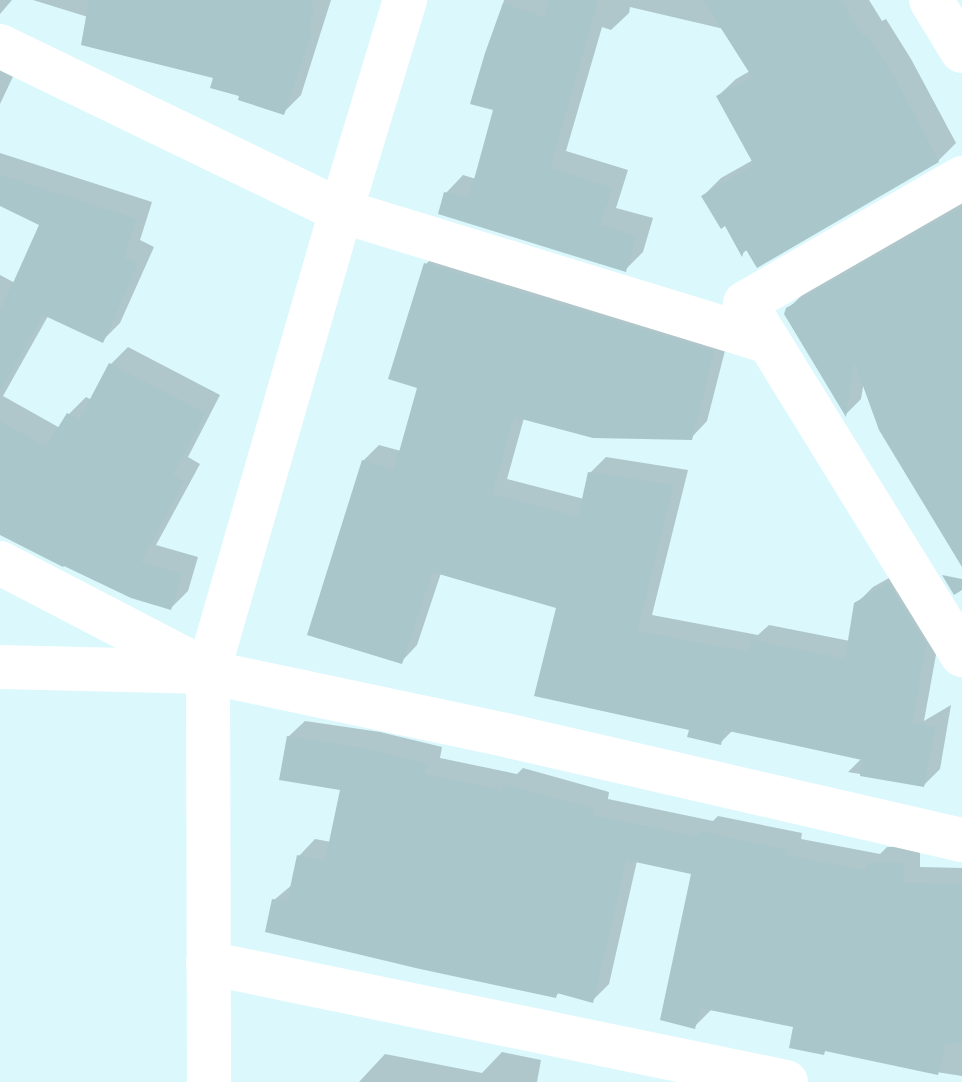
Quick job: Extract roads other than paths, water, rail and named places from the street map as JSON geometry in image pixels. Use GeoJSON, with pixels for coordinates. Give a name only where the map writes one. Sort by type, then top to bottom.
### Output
{"type":"FeatureCollection","features":[{"type":"Feature","properties":{"kind":"street"},"geometry":{"type":"LineString","coordinates":[[209,1082],[208,672],[405,0]]}},
{"type":"Feature","properties":{"kind":"street"},"geometry":{"type":"LineString","coordinates":[[931,0],[962,51]]}},
{"type":"Feature","properties":{"kind":"street"},"geometry":{"type":"LineString","coordinates":[[0,46],[341,211],[769,342]]}},
{"type":"Feature","properties":{"kind":"street"},"geometry":{"type":"LineString","coordinates":[[962,178],[745,303],[962,655]]}},
{"type":"Feature","properties":{"kind":"street"},"geometry":{"type":"LineString","coordinates":[[0,563],[208,672]]}},
{"type":"Feature","properties":{"kind":"street"},"geometry":{"type":"LineString","coordinates":[[0,667],[208,672],[517,737],[962,840]]}},
{"type":"Feature","properties":{"kind":"street"},"geometry":{"type":"LineString","coordinates":[[208,963],[786,1082]]}}]}
